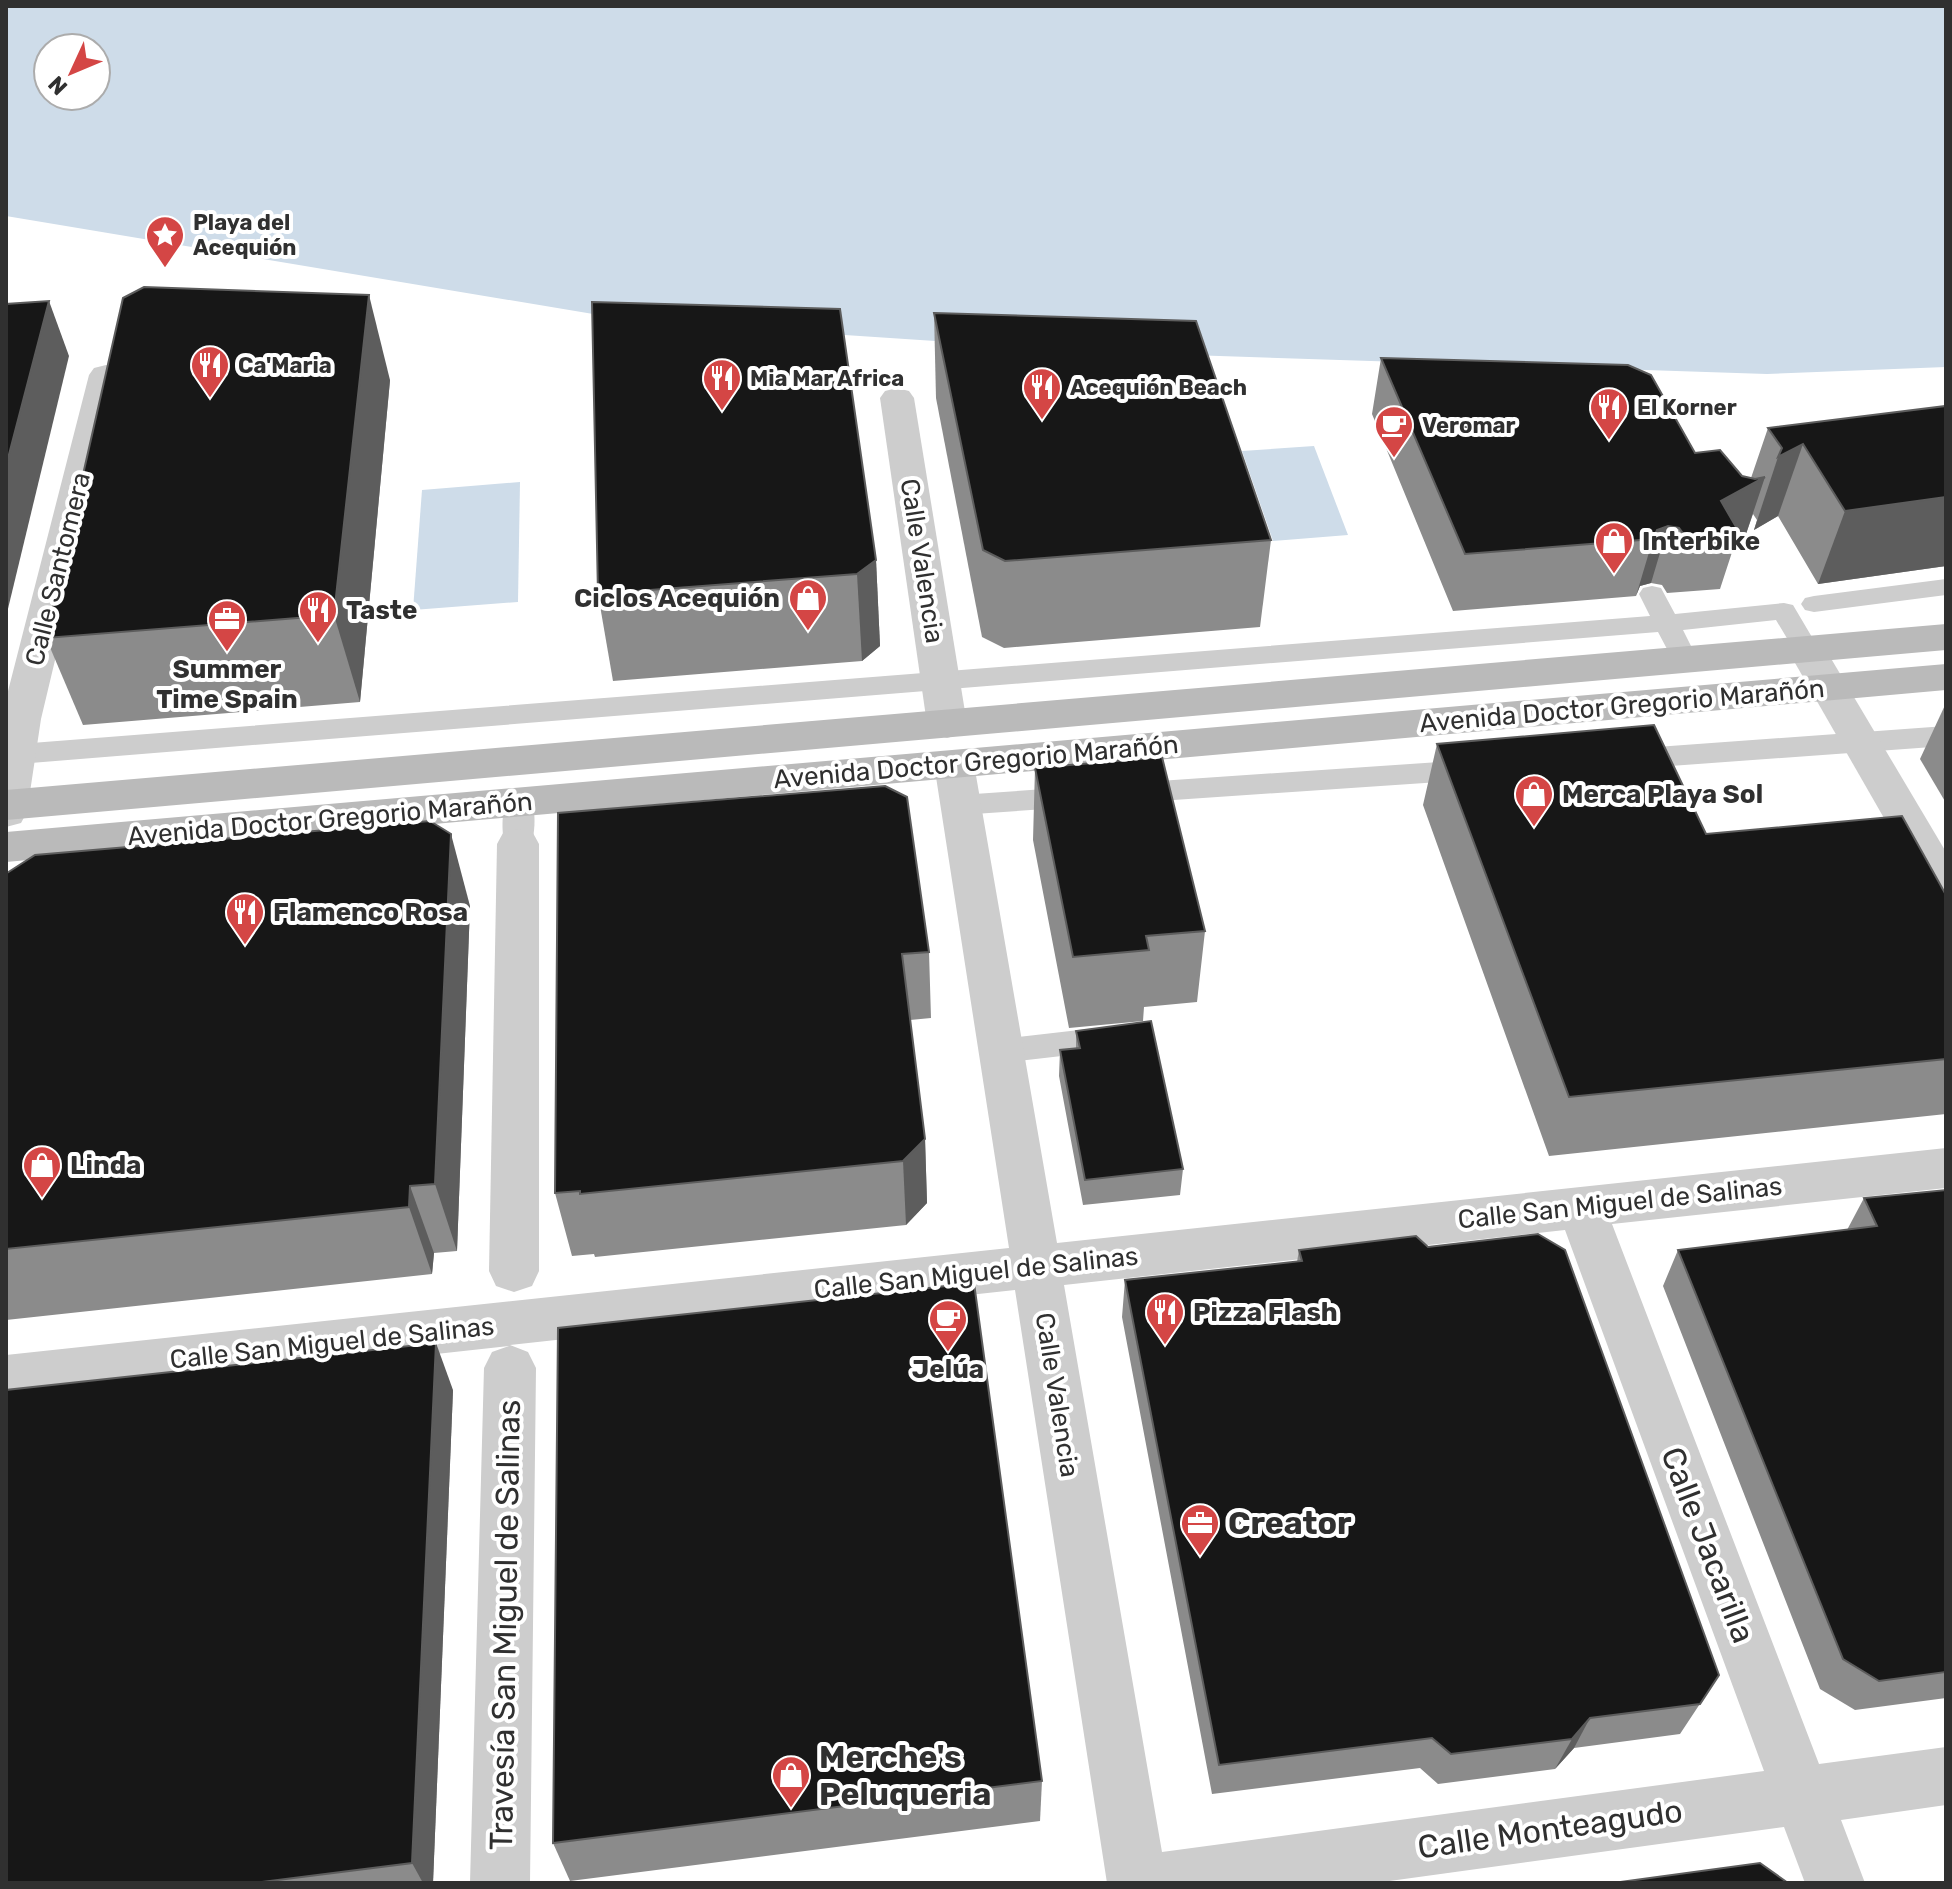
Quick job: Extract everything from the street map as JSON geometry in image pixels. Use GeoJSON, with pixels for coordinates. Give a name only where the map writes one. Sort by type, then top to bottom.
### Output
{"type":"FeatureCollection","features":[{"type":"Feature","properties":{"kind":"street","name":"Calle Santomera"},"geometry":{"type":"LineString","coordinates":[[6,808],[11,755],[106,375]]}},
{"type":"Feature","properties":{"kind":"street","name":"Calle Valencia"},"geometry":{"type":"LineString","coordinates":[[897,398],[1000,1051],[1137,1883]]}},
{"type":"Feature","properties":{"kind":"street","name":"Avenida Doctor Gregorio Marañón"},"geometry":{"type":"LineString","coordinates":[[6,847],[518,823],[1685,660],[1946,637]]}},
{"type":"Feature","properties":{"kind":"street"},"geometry":{"type":"LineString","coordinates":[[1806,649],[1946,889]]}},
{"type":"Feature","properties":{"kind":"street","name":"Avenida Doctor Gregorio Marañón"},"geometry":{"type":"LineString","coordinates":[[6,808],[954,764],[1946,677]]}},
{"type":"Feature","properties":{"kind":"street"},"geometry":{"type":"LineString","coordinates":[[514,1271],[518,823]]}},
{"type":"Feature","properties":{"kind":"street","name":"Calle San Miguel de Salinas"},"geometry":{"type":"LineString","coordinates":[[6,1378],[1946,1168]]}},
{"type":"Feature","properties":{"kind":"street","name":"Calle Jacarilla"},"geometry":{"type":"LineString","coordinates":[[1581,1207],[1835,1883]]}},
{"type":"Feature","properties":{"kind":"street","name":"Travesía San Miguel de Salinas"},"geometry":{"type":"LineString","coordinates":[[500,1883],[510,1368]]}},
{"type":"Feature","properties":{"kind":"street","name":"Calle Monteagudo"},"geometry":{"type":"LineString","coordinates":[[1153,1883],[1946,1776]]}},
{"type":"Feature","properties":{"kind":"lane"},"geometry":{"type":"LineString","coordinates":[[1814,604],[1946,587]]}},
{"type":"Feature","properties":{"kind":"lane"},"geometry":{"type":"LineString","coordinates":[[1652,594],[1685,660]]}},
{"type":"Feature","properties":{"kind":"lane"},"geometry":{"type":"LineString","coordinates":[[11,755],[941,683],[1784,611],[1806,649]]}},
{"type":"Feature","properties":{"kind":"lane"},"geometry":{"type":"LineString","coordinates":[[1603,761],[1946,736]]}},
{"type":"Feature","properties":{"kind":"lane"},"geometry":{"type":"LineString","coordinates":[[954,764],[1494,769]]}},
{"type":"Feature","properties":{"kind":"lane"},"geometry":{"type":"LineString","coordinates":[[1000,1051],[1140,1035]]}},
{"type":"Feature","properties":{"kind":"water"},"geometry":{"type":"Polygon","coordinates":[[[6,6],[1946,6],[1946,367],[1767,374],[1099,352],[635,321],[6,216],[6,6]]]}},
{"type":"Feature","properties":{"kind":"water"},"geometry":{"type":"Polygon","coordinates":[[[1314,446],[1348,535],[1273,541],[1242,451],[1314,446]]]}},
{"type":"Feature","properties":{"kind":"water"},"geometry":{"type":"Polygon","coordinates":[[[520,482],[518,602],[413,610],[422,490],[520,482]]]}},
{"type":"Feature","properties":{"kind":"building"},"geometry":{"type":"Polygon","coordinates":[[[144,287],[369,295],[334,615],[46,638],[123,298],[144,287]]]}},
{"type":"Feature","properties":{"kind":"building"},"geometry":{"type":"Polygon","coordinates":[[[49,301],[6,466],[6,304],[49,301]]]}},
{"type":"Feature","properties":{"kind":"building"},"geometry":{"type":"Polygon","coordinates":[[[592,302],[840,309],[876,560],[857,574],[598,594],[592,302]]]}},
{"type":"Feature","properties":{"kind":"building"},"geometry":{"type":"Polygon","coordinates":[[[934,313],[1196,321],[1271,540],[1005,561],[983,550],[934,313]]]}},
{"type":"Feature","properties":{"kind":"building"},"geometry":{"type":"Polygon","coordinates":[[[1381,358],[1628,365],[1651,375],[1695,453],[1720,450],[1742,476],[1755,479],[1765,477],[1721,501],[1739,532],[1685,536],[1679,528],[1668,526],[1657,530],[1653,539],[1465,554],[1381,358]]]}},
{"type":"Feature","properties":{"kind":"building"},"geometry":{"type":"Polygon","coordinates":[[[1946,406],[1946,497],[1845,511],[1803,444],[1778,457],[1782,448],[1768,428],[1946,406]]]}},
{"type":"Feature","properties":{"kind":"building"},"geometry":{"type":"Polygon","coordinates":[[[1654,725],[1706,834],[1902,816],[1946,895],[1946,1059],[1569,1097],[1437,744],[1654,725]]]}},
{"type":"Feature","properties":{"kind":"building"},"geometry":{"type":"Polygon","coordinates":[[[1162,757],[1205,931],[1146,936],[1149,950],[1073,957],[1035,768],[1162,757]]]}},
{"type":"Feature","properties":{"kind":"building"},"geometry":{"type":"Polygon","coordinates":[[[885,786],[907,797],[929,952],[902,954],[925,1139],[903,1161],[580,1194],[580,1191],[555,1193],[558,813],[885,786]]]}},
{"type":"Feature","properties":{"kind":"building"},"geometry":{"type":"Polygon","coordinates":[[[430,821],[451,834],[435,1184],[410,1186],[409,1207],[6,1249],[7,873],[35,855],[430,821]]]}},
{"type":"Feature","properties":{"kind":"building"},"geometry":{"type":"Polygon","coordinates":[[[1151,1021],[1183,1169],[1085,1180],[1060,1050],[1080,1048],[1076,1031],[1151,1021]]]}},
{"type":"Feature","properties":{"kind":"building"},"geometry":{"type":"Polygon","coordinates":[[[1946,1190],[1946,1672],[1879,1681],[1843,1659],[1678,1250],[1877,1226],[1864,1198],[1946,1190]]]}},
{"type":"Feature","properties":{"kind":"building"},"geometry":{"type":"Polygon","coordinates":[[[1538,1234],[1565,1250],[1719,1675],[1700,1704],[1590,1718],[1572,1739],[1451,1754],[1432,1738],[1219,1765],[1125,1280],[1302,1261],[1299,1250],[1416,1236],[1428,1247],[1538,1234]]]}},
{"type":"Feature","properties":{"kind":"building"},"geometry":{"type":"Polygon","coordinates":[[[974,1283],[1042,1781],[553,1843],[558,1328],[974,1283]]]}},
{"type":"Feature","properties":{"kind":"building"},"geometry":{"type":"Polygon","coordinates":[[[436,1343],[412,1863],[254,1883],[6,1883],[6,1390],[436,1343]]]}},
{"type":"Feature","properties":{"kind":"building"},"geometry":{"type":"Polygon","coordinates":[[[1760,1863],[1788,1883],[1613,1883],[1760,1863]]]}},
{"type":"Feature","properties":{"kind":"place","name":"Playa del Acequión"},"geometry":{"type":"Point","coordinates":[165,269]}},
{"type":"Feature","properties":{"kind":"place","name":"Ca'Maria"},"geometry":{"type":"Point","coordinates":[210,399]}},
{"type":"Feature","properties":{"kind":"place","name":"Mia Mar Africa"},"geometry":{"type":"Point","coordinates":[722,412]}},
{"type":"Feature","properties":{"kind":"place","name":"Acequión Beach"},"geometry":{"type":"Point","coordinates":[1042,421]}},
{"type":"Feature","properties":{"kind":"place","name":"El Korner"},"geometry":{"type":"Point","coordinates":[1609,441]}},
{"type":"Feature","properties":{"kind":"place","name":"Veromar"},"geometry":{"type":"Point","coordinates":[1394,459]}},
{"type":"Feature","properties":{"kind":"place","name":"Interbike"},"geometry":{"type":"Point","coordinates":[1614,575]}},
{"type":"Feature","properties":{"kind":"place","name":"Ciclos Acequión"},"geometry":{"type":"Point","coordinates":[808,632]}},
{"type":"Feature","properties":{"kind":"place","name":"Taste"},"geometry":{"type":"Point","coordinates":[318,644]}},
{"type":"Feature","properties":{"kind":"place","name":"Summer Time Spain"},"geometry":{"type":"Point","coordinates":[227,653]}},
{"type":"Feature","properties":{"kind":"place","name":"Merca Playa Sol"},"geometry":{"type":"Point","coordinates":[1534,828]}},
{"type":"Feature","properties":{"kind":"place","name":"Flamenco Rosa"},"geometry":{"type":"Point","coordinates":[245,946]}},
{"type":"Feature","properties":{"kind":"place","name":"Linda"},"geometry":{"type":"Point","coordinates":[42,1199]}},
{"type":"Feature","properties":{"kind":"place","name":"Pizza Flash"},"geometry":{"type":"Point","coordinates":[1165,1346]}},
{"type":"Feature","properties":{"kind":"place","name":"Jelúa"},"geometry":{"type":"Point","coordinates":[948,1353]}},
{"type":"Feature","properties":{"kind":"place","name":"Creator"},"geometry":{"type":"Point","coordinates":[1200,1557]}},
{"type":"Feature","properties":{"kind":"place","name":"Merche's Peluqueria"},"geometry":{"type":"Point","coordinates":[791,1809]}}]}
